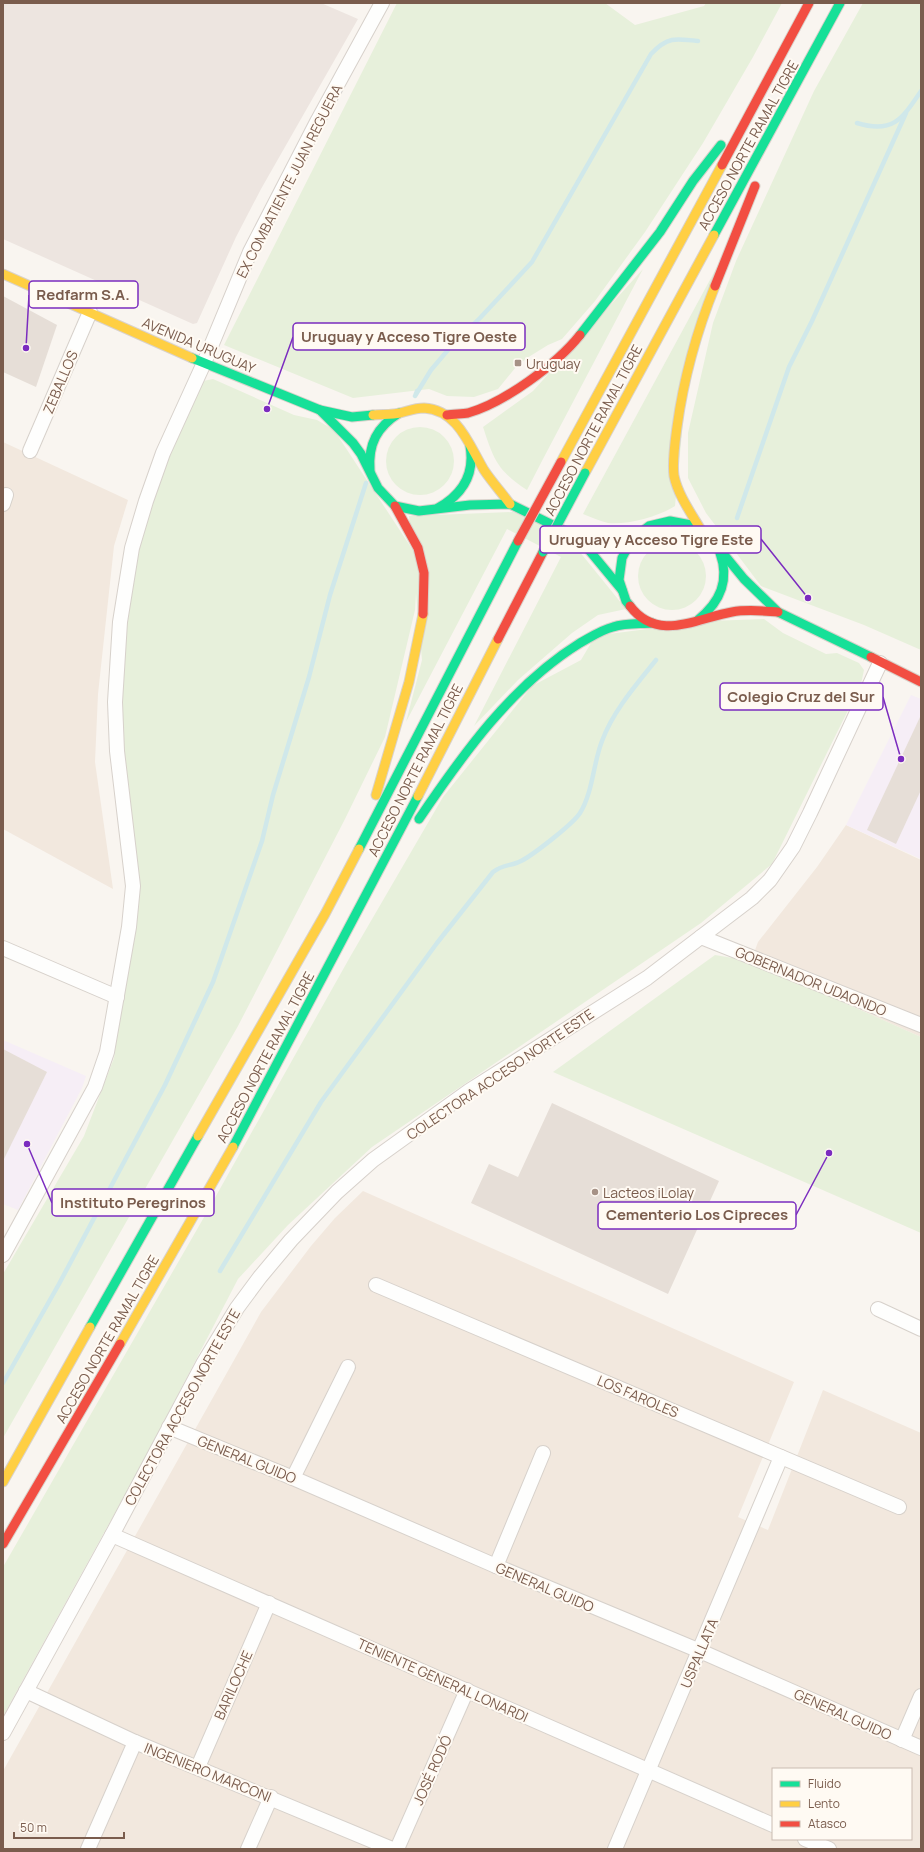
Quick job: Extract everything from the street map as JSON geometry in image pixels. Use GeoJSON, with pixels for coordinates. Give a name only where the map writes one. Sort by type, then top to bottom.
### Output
{"type":"FeatureCollection","features":[{"type":"Feature","properties":{"kind":"main road","name":"ACCESO NORTE RAMAL TIGRE"},"geometry":{"type":"LineString","coordinates":[[3,1482],[148,1222],[325,914],[518,541],[809,3]]}},
{"type":"Feature","properties":{"kind":"main road","name":"ACCESO NORTE RAMAL TIGRE"},"geometry":{"type":"LineString","coordinates":[[3,1544],[224,1166],[358,912],[584,473],[786,105],[840,3]]}},
{"type":"Feature","properties":{"kind":"main road"},"geometry":{"type":"LineString","coordinates":[[447,416],[467,413],[484,407],[529,381],[550,365],[579,337],[633,265],[660,232],[693,181],[762,92]]}},
{"type":"Feature","properties":{"kind":"main road"},"geometry":{"type":"LineString","coordinates":[[764,163],[786,105]]}},
{"type":"Feature","properties":{"kind":"main road"},"geometry":{"type":"LineString","coordinates":[[701,530],[680,496],[674,475],[675,441],[681,397],[698,327],[759,177]]}},
{"type":"Feature","properties":{"kind":"main road","name":"AVENIDA URUGUAY"},"geometry":{"type":"LineString","coordinates":[[3,274],[204,363],[320,410],[352,417],[399,412],[411,409],[423,408],[436,410],[447,416],[462,430],[485,471],[510,504],[580,538],[622,590]]}},
{"type":"Feature","properties":{"kind":"main road","name":"AVENIDA URUGUAY"},"geometry":{"type":"LineString","coordinates":[[320,410],[353,443],[361,454],[373,480],[384,496],[396,506],[410,510],[428,510],[470,505],[510,504]]}},
{"type":"Feature","properties":{"kind":"main road","name":"AVENIDA URUGUAY"},"geometry":{"type":"LineString","coordinates":[[373,480],[369,457],[374,436],[381,426],[399,412]]}},
{"type":"Feature","properties":{"kind":"main road","name":"AVENIDA URUGUAY"},"geometry":{"type":"LineString","coordinates":[[428,510],[438,508],[456,497],[468,480],[472,459],[468,439]]}},
{"type":"Feature","properties":{"kind":"main road"},"geometry":{"type":"LineString","coordinates":[[325,914],[372,808],[409,682],[424,609],[424,573],[418,548],[396,506]]}},
{"type":"Feature","properties":{"kind":"main road","name":"AVENIDA URUGUAY"},"geometry":{"type":"LineString","coordinates":[[778,612],[751,610],[732,612],[675,627],[652,623],[633,610],[626,601],[619,574],[622,558],[632,539],[649,526],[670,521],[681,522],[701,530],[744,580],[778,612],[921,682]]}},
{"type":"Feature","properties":{"kind":"main road","name":"AVENIDA URUGUAY"},"geometry":{"type":"LineString","coordinates":[[580,538],[610,538],[640,532]]}},
{"type":"Feature","properties":{"kind":"main road","name":"AVENIDA URUGUAY"},"geometry":{"type":"LineString","coordinates":[[698,620],[716,604],[723,588],[725,570],[718,548]]}},
{"type":"Feature","properties":{"kind":"main road"},"geometry":{"type":"LineString","coordinates":[[414,827],[444,781],[482,733],[538,673],[574,645],[616,626],[652,623]]}},
{"type":"Feature","properties":{"kind":"main road"},"geometry":{"type":"LineString","coordinates":[[358,912],[406,840]]}},
{"type":"Feature","properties":{"kind":"street","name":"EX COMBATIENTE JUAN REGUERA"},"geometry":{"type":"LineString","coordinates":[[3,1255],[95,1087],[107,1052],[129,927],[133,886],[117,751],[115,702],[120,622],[132,548],[146,501],[163,453],[204,363],[250,252],[378,4]]}},
{"type":"Feature","properties":{"kind":"street","name":"ZEBALLOS"},"geometry":{"type":"LineString","coordinates":[[30,451],[90,312]]}},
{"type":"Feature","properties":{"kind":"street","name":"COLECTORA ACCESO NORTE ESTE"},"geometry":{"type":"LineString","coordinates":[[3,1733],[203,1364],[237,1308],[291,1240],[337,1192],[373,1160],[469,1091],[647,978],[752,898],[770,880],[785,860],[810,813],[880,663]]}},
{"type":"Feature","properties":{"kind":"street","name":"GOBERNADOR UDAONDO"},"geometry":{"type":"LineString","coordinates":[[702,937],[920,1021]]}},
{"type":"Feature","properties":{"kind":"street"},"geometry":{"type":"LineString","coordinates":[[3,948],[117,997]]}},
{"type":"Feature","properties":{"kind":"street","name":"LOS FAROLES"},"geometry":{"type":"LineString","coordinates":[[376,1285],[899,1506]]}},
{"type":"Feature","properties":{"kind":"street"},"geometry":{"type":"LineString","coordinates":[[878,1310],[921,1329]]}},
{"type":"Feature","properties":{"kind":"street"},"geometry":{"type":"LineString","coordinates":[[293,1478],[348,1367]]}},
{"type":"Feature","properties":{"kind":"street","name":"GENERAL GUIDO"},"geometry":{"type":"LineString","coordinates":[[169,1427],[293,1478],[496,1566],[700,1651],[921,1748]]}},
{"type":"Feature","properties":{"kind":"street"},"geometry":{"type":"LineString","coordinates":[[496,1566],[543,1453]]}},
{"type":"Feature","properties":{"kind":"street","name":"USPALLATA"},"geometry":{"type":"LineString","coordinates":[[615,1849],[781,1457]]}},
{"type":"Feature","properties":{"kind":"street","name":"TENIENTE GENERAL LONARDI"},"geometry":{"type":"LineString","coordinates":[[112,1534],[772,1825]]}},
{"type":"Feature","properties":{"kind":"street","name":"BARILOCHE"},"geometry":{"type":"LineString","coordinates":[[198,1767],[269,1603]]}},
{"type":"Feature","properties":{"kind":"street","name":"JOSÉ RODÓ"},"geometry":{"type":"LineString","coordinates":[[397,1849],[467,1690]]}},
{"type":"Feature","properties":{"kind":"street","name":"INGENIERO MARCONI"},"geometry":{"type":"LineString","coordinates":[[26,1691],[135,1742],[392,1849]]}},
{"type":"Feature","properties":{"kind":"street"},"geometry":{"type":"LineString","coordinates":[[902,1740],[921,1696]]}},
{"type":"Feature","properties":{"kind":"street"},"geometry":{"type":"LineString","coordinates":[[88,1849],[135,1742]]}},
{"type":"Feature","properties":{"kind":"street"},"geometry":{"type":"LineString","coordinates":[[248,1849],[270,1797]]}},
{"type":"Feature","properties":{"kind":"street"},"geometry":{"type":"LineString","coordinates":[[806,1843],[828,1849]]}},
{"type":"Feature","properties":{"kind":"shaded area"},"geometry":{"type":"Polygon","coordinates":[[[3,3],[321,3],[358,19],[261,189],[236,237],[197,323],[193,324],[3,239],[3,3]]]}},
{"type":"Feature","properties":{"kind":"shaded area"},"geometry":{"type":"Polygon","coordinates":[[[3,442],[128,500],[114,546],[98,694],[95,762],[113,889],[3,829],[3,442]]]}},
{"type":"Feature","properties":{"kind":"shaded area"},"geometry":{"type":"Polygon","coordinates":[[[911,695],[921,699],[921,859],[846,825],[911,695]]]}},
{"type":"Feature","properties":{"kind":"shaded area"},"geometry":{"type":"Polygon","coordinates":[[[846,825],[921,860],[921,1037],[751,961],[758,942],[817,867],[846,825]]]}},
{"type":"Feature","properties":{"kind":"shaded area"},"geometry":{"type":"Polygon","coordinates":[[[3,1040],[86,1076],[82,1088],[18,1210],[3,1204],[3,1040]]]}},
{"type":"Feature","properties":{"kind":"shaded area"},"geometry":{"type":"Polygon","coordinates":[[[363,1191],[794,1382],[738,1517],[768,1530],[823,1390],[921,1433],[921,1849],[3,1849],[3,1771],[261,1312],[311,1246],[335,1218],[363,1191]]]}},
{"type":"Feature","properties":{"kind":"green space"},"geometry":{"type":"Polygon","coordinates":[[[397,3],[605,3],[635,25],[704,6],[706,3],[782,3],[753,57],[703,143],[645,232],[595,301],[562,339],[548,345],[527,358],[516,367],[498,389],[474,397],[447,396],[429,389],[353,398],[224,345],[397,3]]]}},
{"type":"Feature","properties":{"kind":"green space"},"geometry":{"type":"Polygon","coordinates":[[[863,3],[921,3],[921,650],[864,625],[761,586],[706,513],[688,478],[688,433],[713,323],[736,261],[814,91],[863,3]]]}},
{"type":"Feature","properties":{"kind":"green space"},"geometry":{"type":"Polygon","coordinates":[[[724,254],[690,349],[675,506],[651,517],[624,523],[608,523],[583,514],[724,254]]]}},
{"type":"Feature","properties":{"kind":"green space"},"geometry":{"type":"Polygon","coordinates":[[[643,269],[527,490],[509,476],[498,463],[490,448],[483,427],[533,391],[643,269]]]}},
{"type":"Feature","properties":{"kind":"green space"},"geometry":{"type":"Polygon","coordinates":[[[213,379],[294,415],[317,420],[334,430],[418,558],[415,610],[385,737],[345,819],[238,1026],[3,1438],[3,1274],[84,1136],[114,1058],[139,885],[120,745],[123,641],[137,548],[149,502],[198,382],[213,379]]]}},
{"type":"Feature","properties":{"kind":"green space"},"geometry":{"type":"Polygon","coordinates":[[[420,427],[433,430],[444,437],[451,448],[454,461],[451,474],[444,485],[433,492],[420,495],[407,492],[396,485],[389,474],[386,461],[389,448],[396,437],[407,430],[420,427]]]}},
{"type":"Feature","properties":{"kind":"green space"},"geometry":{"type":"Polygon","coordinates":[[[513,512],[566,535],[626,609],[598,615],[572,633],[518,680],[474,726],[561,557],[507,529],[406,722],[422,660],[409,516],[513,512]]]}},
{"type":"Feature","properties":{"kind":"green space"},"geometry":{"type":"Polygon","coordinates":[[[672,542],[685,544],[696,552],[704,563],[706,576],[704,589],[696,600],[685,608],[672,610],[659,608],[648,600],[640,589],[638,576],[640,563],[648,552],[659,544],[672,542]]]}},
{"type":"Feature","properties":{"kind":"green space"},"geometry":{"type":"Polygon","coordinates":[[[764,619],[783,633],[826,654],[837,653],[859,663],[864,670],[861,684],[772,864],[701,923],[372,1147],[288,1225],[238,1279],[137,1473],[3,1716],[3,1567],[207,1212],[350,957],[443,797],[532,686],[581,660],[591,643],[601,635],[709,621],[764,619]]]}},
{"type":"Feature","properties":{"kind":"green space"},"geometry":{"type":"Polygon","coordinates":[[[715,955],[751,961],[921,1037],[921,1233],[553,1072],[715,955]]]}},
{"type":"Feature","properties":{"kind":"building"},"geometry":{"type":"Polygon","coordinates":[[[3,296],[57,325],[36,387],[3,372],[3,296]]]}},
{"type":"Feature","properties":{"kind":"building"},"geometry":{"type":"Polygon","coordinates":[[[921,715],[921,790],[896,844],[867,830],[921,715]]]}},
{"type":"Feature","properties":{"kind":"building"},"geometry":{"type":"Polygon","coordinates":[[[3,1049],[47,1072],[3,1161],[3,1049]]]}},
{"type":"Feature","properties":{"kind":"building","name":"Lacteos iLolay"},"geometry":{"type":"Polygon","coordinates":[[[552,1103],[719,1181],[668,1294],[471,1203],[489,1164],[518,1177],[552,1103]]]}},
{"type":"Feature","properties":{"kind":"waterway"},"geometry":{"type":"LineString","coordinates":[[417,391],[415,396],[431,370],[453,344],[480,318],[532,262],[651,54],[662,44],[672,40],[683,39],[698,41]]}},
{"type":"Feature","properties":{"kind":"waterway"},"geometry":{"type":"LineString","coordinates":[[857,123],[880,127],[895,122],[908,109],[921,91]]}},
{"type":"Feature","properties":{"kind":"waterway"},"geometry":{"type":"LineString","coordinates":[[737,518],[789,367],[812,321],[906,113]]}},
{"type":"Feature","properties":{"kind":"waterway"},"geometry":{"type":"LineString","coordinates":[[3,1383],[59,1284],[165,1085],[213,982],[262,841],[273,795],[309,677],[330,595],[366,483]]}},
{"type":"Feature","properties":{"kind":"waterway"},"geometry":{"type":"LineString","coordinates":[[220,1271],[321,1102],[437,943],[493,872],[521,861],[534,853],[552,839],[580,813],[588,796],[602,741],[612,719],[656,660]]}},
{"type":"Feature","properties":{"kind":"traffic: fast"},"geometry":{"type":"LineString","coordinates":[[714,235],[840,3]]}},
{"type":"Feature","properties":{"kind":"traffic: fast"},"geometry":{"type":"LineString","coordinates":[[580,335],[660,232],[693,181],[721,145]]}},
{"type":"Feature","properties":{"kind":"traffic: fast"},"geometry":{"type":"LineString","coordinates":[[192,358],[320,410],[352,417],[373,415]]}},
{"type":"Feature","properties":{"kind":"traffic: fast"},"geometry":{"type":"LineString","coordinates":[[320,410],[353,443],[361,454],[378,488],[395,506],[419,511],[470,505],[510,504],[579,538],[622,590]]}},
{"type":"Feature","properties":{"kind":"traffic: fast"},"geometry":{"type":"LineString","coordinates":[[370,470],[372,444],[385,424],[399,413]]}},
{"type":"Feature","properties":{"kind":"traffic: fast"},"geometry":{"type":"LineString","coordinates":[[438,508],[454,496],[465,482],[471,466],[470,446]]}},
{"type":"Feature","properties":{"kind":"traffic: fast"},"geometry":{"type":"LineString","coordinates":[[543,552],[585,473]]}},
{"type":"Feature","properties":{"kind":"traffic: fast"},"geometry":{"type":"LineString","coordinates":[[630,606],[626,601],[619,580],[622,558],[632,539],[649,526],[670,521],[691,525],[708,535],[744,579],[778,612],[871,657]]}},
{"type":"Feature","properties":{"kind":"traffic: fast"},"geometry":{"type":"LineString","coordinates":[[579,538],[610,539],[640,532]]}},
{"type":"Feature","properties":{"kind":"traffic: fast"},"geometry":{"type":"LineString","coordinates":[[359,849],[518,541]]}},
{"type":"Feature","properties":{"kind":"traffic: fast"},"geometry":{"type":"LineString","coordinates":[[698,620],[712,606],[721,590],[724,573],[720,553]]}},
{"type":"Feature","properties":{"kind":"traffic: fast"},"geometry":{"type":"LineString","coordinates":[[419,819],[453,770],[490,722],[532,679],[555,660],[580,643],[600,632],[622,625],[652,623]]}},
{"type":"Feature","properties":{"kind":"traffic: fast"},"geometry":{"type":"LineString","coordinates":[[233,1147],[418,796]]}},
{"type":"Feature","properties":{"kind":"traffic: fast"},"geometry":{"type":"LineString","coordinates":[[90,1327],[198,1136]]}},
{"type":"Feature","properties":{"kind":"traffic: slow"},"geometry":{"type":"LineString","coordinates":[[561,462],[722,165]]}},
{"type":"Feature","properties":{"kind":"traffic: slow"},"geometry":{"type":"LineString","coordinates":[[585,473],[714,235]]}},
{"type":"Feature","properties":{"kind":"traffic: slow"},"geometry":{"type":"LineString","coordinates":[[3,274],[192,358]]}},
{"type":"Feature","properties":{"kind":"traffic: slow"},"geometry":{"type":"LineString","coordinates":[[701,530],[678,490],[673,470],[675,439],[687,372],[696,338],[715,286]]}},
{"type":"Feature","properties":{"kind":"traffic: slow"},"geometry":{"type":"LineString","coordinates":[[373,415],[397,414],[424,408],[436,410],[446,415],[461,430],[484,470],[510,504]]}},
{"type":"Feature","properties":{"kind":"traffic: slow"},"geometry":{"type":"LineString","coordinates":[[376,795],[409,682],[423,614]]}},
{"type":"Feature","properties":{"kind":"traffic: slow"},"geometry":{"type":"LineString","coordinates":[[418,796],[498,639]]}},
{"type":"Feature","properties":{"kind":"traffic: slow"},"geometry":{"type":"LineString","coordinates":[[198,1136],[325,914],[359,849]]}},
{"type":"Feature","properties":{"kind":"traffic: slow"},"geometry":{"type":"LineString","coordinates":[[120,1344],[233,1147]]}},
{"type":"Feature","properties":{"kind":"traffic: slow"},"geometry":{"type":"LineString","coordinates":[[3,1482],[90,1327]]}},
{"type":"Feature","properties":{"kind":"traffic: jam"},"geometry":{"type":"LineString","coordinates":[[722,165],[809,3]]}},
{"type":"Feature","properties":{"kind":"traffic: jam"},"geometry":{"type":"LineString","coordinates":[[715,286],[755,186]]}},
{"type":"Feature","properties":{"kind":"traffic: jam"},"geometry":{"type":"LineString","coordinates":[[447,415],[468,413],[482,408],[513,392],[544,370],[580,335]]}},
{"type":"Feature","properties":{"kind":"traffic: jam"},"geometry":{"type":"LineString","coordinates":[[518,541],[561,462]]}},
{"type":"Feature","properties":{"kind":"traffic: jam"},"geometry":{"type":"LineString","coordinates":[[395,506],[418,548],[424,573],[423,614]]}},
{"type":"Feature","properties":{"kind":"traffic: jam"},"geometry":{"type":"LineString","coordinates":[[498,639],[543,552]]}},
{"type":"Feature","properties":{"kind":"traffic: jam"},"geometry":{"type":"LineString","coordinates":[[630,606],[641,617],[653,623],[665,626],[678,625],[738,611],[755,610],[778,612]]}},
{"type":"Feature","properties":{"kind":"traffic: jam"},"geometry":{"type":"LineString","coordinates":[[871,657],[921,682]]}},
{"type":"Feature","properties":{"kind":"traffic: jam"},"geometry":{"type":"LineString","coordinates":[[3,1544],[120,1344]]}},
{"type":"Feature","properties":{"kind":"place","name":"Redfarm S.A."},"geometry":{"type":"Point","coordinates":[26,348]}},
{"type":"Feature","properties":{"kind":"place","name":"Uruguay"},"geometry":{"type":"Point","coordinates":[518,363]}},
{"type":"Feature","properties":{"kind":"place","name":"Uruguay y Acceso Tigre Oeste"},"geometry":{"type":"Point","coordinates":[267,409]}},
{"type":"Feature","properties":{"kind":"place","name":"Uruguay y Acceso Tigre Este"},"geometry":{"type":"Point","coordinates":[808,598]}},
{"type":"Feature","properties":{"kind":"place","name":"Colegio Cruz del Sur"},"geometry":{"type":"Point","coordinates":[901,759]}},
{"type":"Feature","properties":{"kind":"place","name":"Instituto Peregrinos"},"geometry":{"type":"Point","coordinates":[27,1144]}},
{"type":"Feature","properties":{"kind":"place","name":"Cementerio Los Cipreces"},"geometry":{"type":"Point","coordinates":[829,1153]}},
{"type":"Feature","properties":{"kind":"place","name":"Lacteos iLolay"},"geometry":{"type":"Point","coordinates":[595,1192]}}]}
